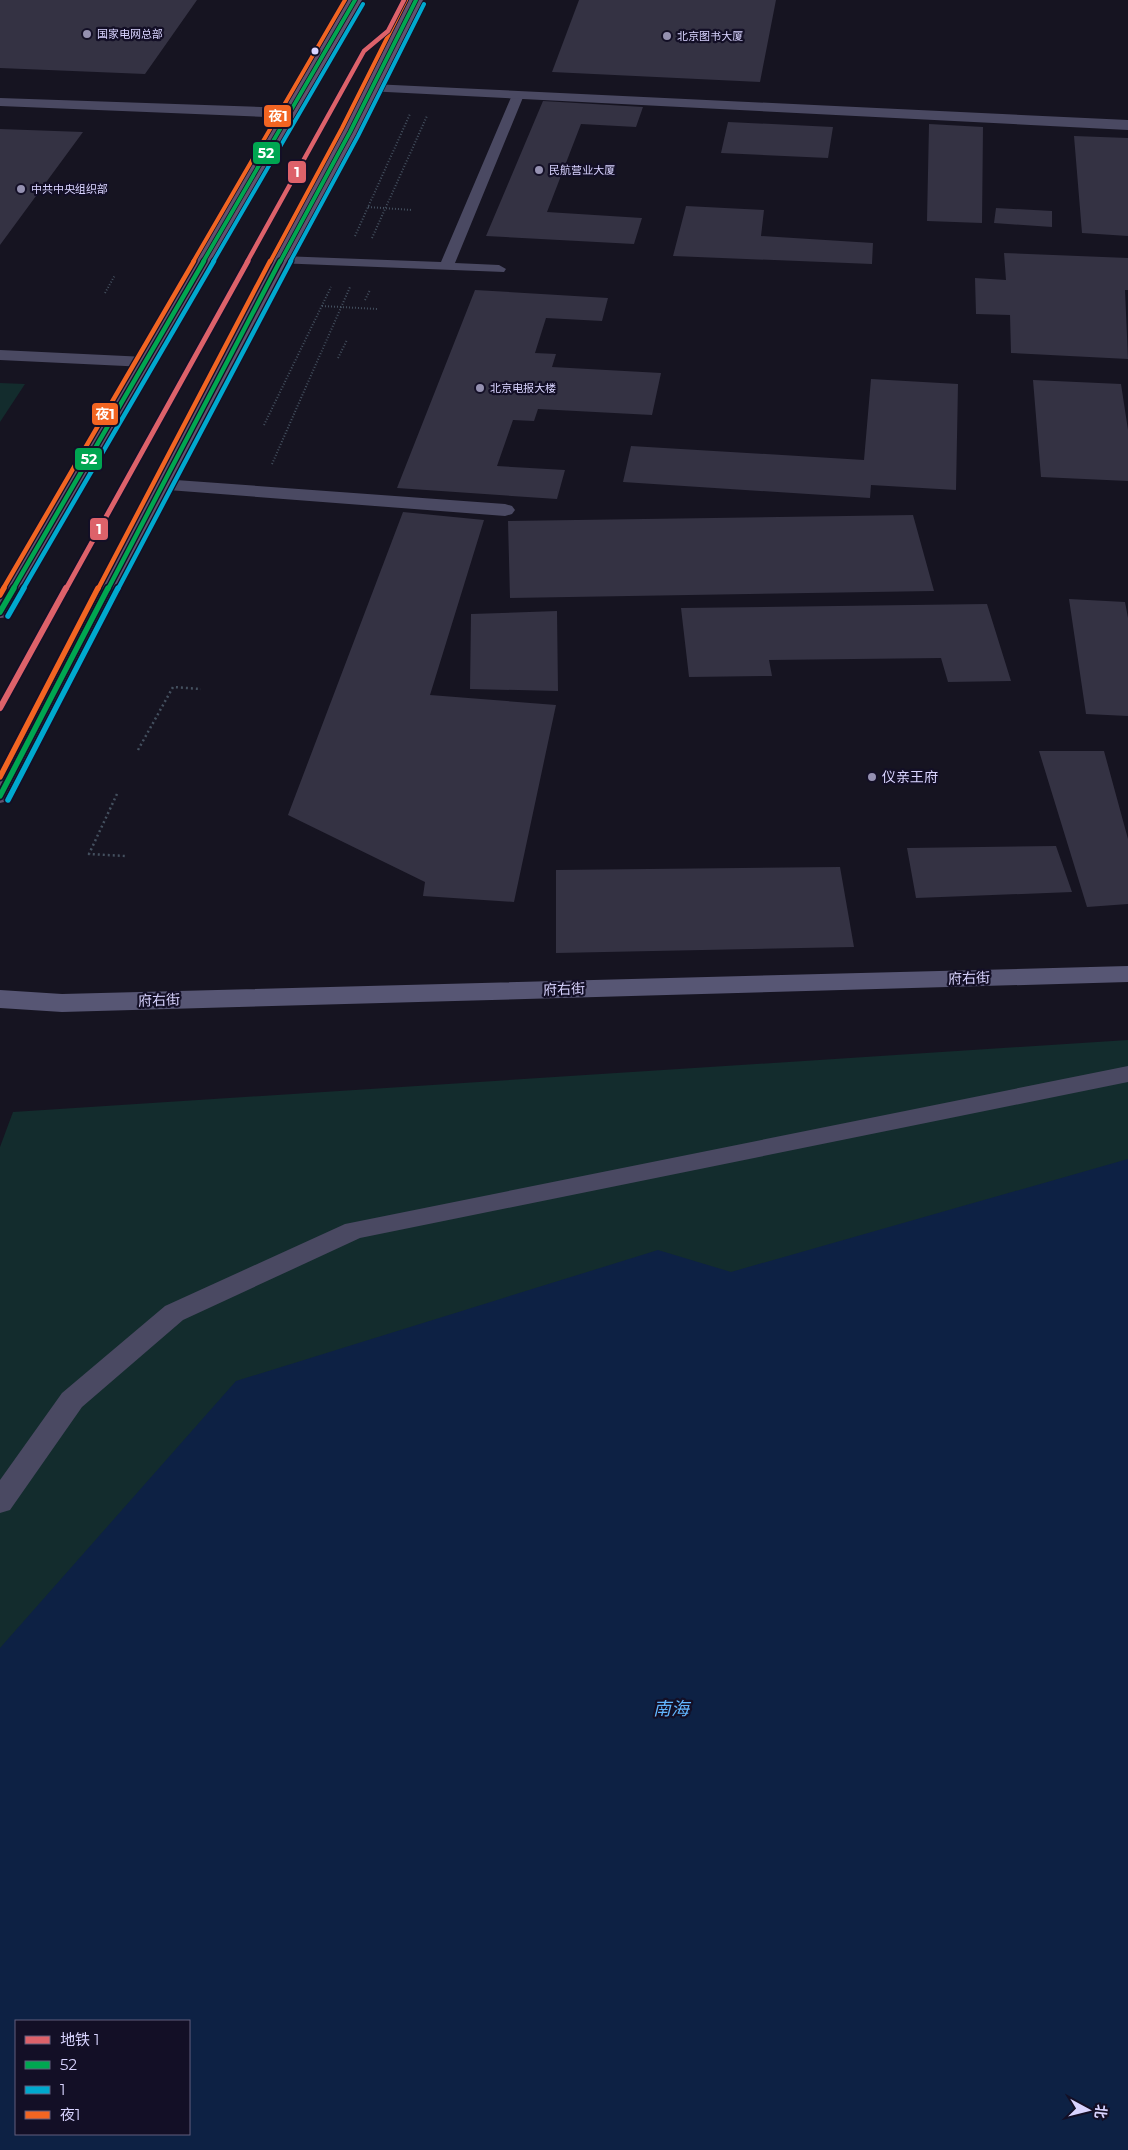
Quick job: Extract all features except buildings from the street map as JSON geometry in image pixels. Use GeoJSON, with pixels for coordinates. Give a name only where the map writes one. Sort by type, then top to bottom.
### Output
{"type":"FeatureCollection","features":[{"type":"Feature","properties":{"kind":"highway"},"geometry":{"type":"LineString","coordinates":[[0,612],[355,0]]}},
{"type":"Feature","properties":{"kind":"highway"},"geometry":{"type":"LineString","coordinates":[[0,796],[372,88],[416,0]]}},
{"type":"Feature","properties":{"kind":"main road","name":"府右街"},"geometry":{"type":"LineString","coordinates":[[0,999],[62,1003],[1128,974]]}},
{"type":"Feature","properties":{"kind":"street"},"geometry":{"type":"LineString","coordinates":[[372,88],[1128,125]]}},
{"type":"Feature","properties":{"kind":"street"},"geometry":{"type":"LineString","coordinates":[[0,102],[290,112]]}},
{"type":"Feature","properties":{"kind":"street"},"geometry":{"type":"LineString","coordinates":[[0,355],[146,362]]}},
{"type":"Feature","properties":{"kind":"street"},"geometry":{"type":"LineString","coordinates":[[162,485],[505,510]]}},
{"type":"Feature","properties":{"kind":"lane"},"geometry":{"type":"LineString","coordinates":[[446,267],[518,94]]}},
{"type":"Feature","properties":{"kind":"lane"},"geometry":{"type":"LineString","coordinates":[[281,260],[499,269]]}},
{"type":"Feature","properties":{"kind":"lane"},"geometry":{"type":"LineString","coordinates":[[0,1502],[72,1400],[174,1313],[354,1230],[1128,1074]]}},
{"type":"Feature","properties":{"kind":"path"},"geometry":{"type":"LineString","coordinates":[[259,492],[340,307],[362,262],[384,208],[439,91]]}},
{"type":"Feature","properties":{"kind":"path"},"geometry":{"type":"LineString","coordinates":[[355,236],[413,107]]}},
{"type":"Feature","properties":{"kind":"path"},"geometry":{"type":"LineString","coordinates":[[368,207],[412,210]]}},
{"type":"Feature","properties":{"kind":"path"},"geometry":{"type":"LineString","coordinates":[[105,293],[115,276]]}},
{"type":"Feature","properties":{"kind":"path"},"geometry":{"type":"LineString","coordinates":[[264,425],[332,284]]}},
{"type":"Feature","properties":{"kind":"path"},"geometry":{"type":"LineString","coordinates":[[322,306],[377,309]]}},
{"type":"Feature","properties":{"kind":"path"},"geometry":{"type":"LineString","coordinates":[[338,358],[347,340]]}},
{"type":"Feature","properties":{"kind":"path"},"geometry":{"type":"LineString","coordinates":[[138,750],[173,687],[201,689]]}},
{"type":"Feature","properties":{"kind":"path"},"geometry":{"type":"LineString","coordinates":[[116,794],[89,854],[125,856]]}},
{"type":"Feature","properties":{"kind":"green space"},"geometry":{"type":"Polygon","coordinates":[[[0,383],[25,384],[0,422],[0,383]]]}},
{"type":"Feature","properties":{"kind":"green space","name":"南海"},"geometry":{"type":"Polygon","coordinates":[[[1128,1040],[1128,2150],[0,2150],[0,1147],[13,1112],[1128,1040]]]}},
{"type":"Feature","properties":{"kind":"water","name":"南海"},"geometry":{"type":"Polygon","coordinates":[[[1128,1159],[1128,2150],[0,2150],[0,1648],[236,1381],[658,1250],[731,1272],[1128,1159]]]}},
{"type":"Feature","properties":{"kind":"metro line","name":"1"},"geometry":{"type":"LineString","coordinates":[[0,708],[364,51],[388,31],[404,0]]}},
{"type":"Feature","properties":{"kind":"transit line","name":"夜1"},"geometry":{"type":"LineString","coordinates":[[0,595],[345,0]]}},
{"type":"Feature","properties":{"kind":"transit line","name":"52"},"geometry":{"type":"LineString","coordinates":[[0,612],[355,0]]}},
{"type":"Feature","properties":{"kind":"transit line","name":"夜1"},"geometry":{"type":"LineString","coordinates":[[0,777],[226,343],[342,128],[406,0]]}},
{"type":"Feature","properties":{"kind":"transit line","name":"52"},"geometry":{"type":"LineString","coordinates":[[0,796],[234,347],[350,132],[416,0]]}},
{"type":"Feature","properties":{"kind":"transit line","name":"1"},"geometry":{"type":"LineString","coordinates":[[8,616],[363,4]]}},
{"type":"Feature","properties":{"kind":"transit line","name":"1"},"geometry":{"type":"LineString","coordinates":[[8,800],[242,351],[358,136],[424,4]]}},
{"type":"Feature","properties":{"kind":"place","name":"国家电网总部"},"geometry":{"type":"Point","coordinates":[87,34]}},
{"type":"Feature","properties":{"kind":"place","name":"北京图书大厦"},"geometry":{"type":"Point","coordinates":[667,36]}},
{"type":"Feature","properties":{"kind":"place","name":"民航营业大厦"},"geometry":{"type":"Point","coordinates":[539,170]}},
{"type":"Feature","properties":{"kind":"place","name":"中共中央组织部"},"geometry":{"type":"Point","coordinates":[21,189]}},
{"type":"Feature","properties":{"kind":"place","name":"北京电报大楼"},"geometry":{"type":"Point","coordinates":[480,388]}},
{"type":"Feature","properties":{"kind":"place","name":"仪亲王府"},"geometry":{"type":"Point","coordinates":[872,777]}}]}
